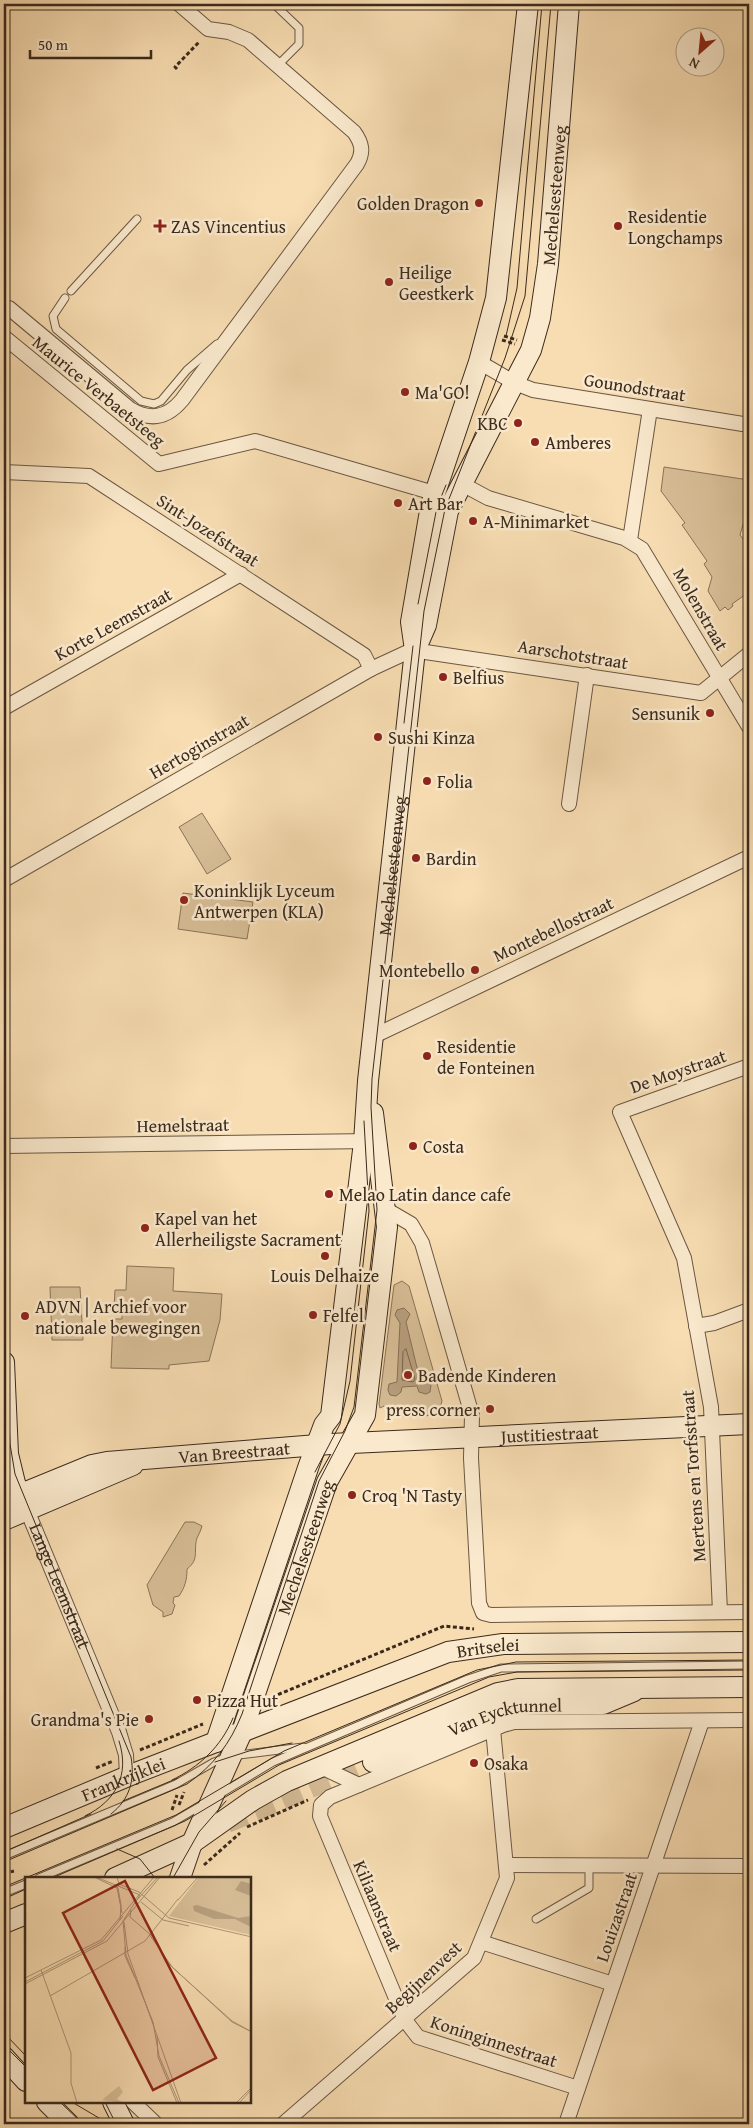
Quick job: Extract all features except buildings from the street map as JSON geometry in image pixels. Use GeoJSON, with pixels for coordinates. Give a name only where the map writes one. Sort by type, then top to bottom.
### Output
{"type":"FeatureCollection","features":[{"type":"Feature","properties":{"kind":"main road","name":"Mechelsesteenweg"},"geometry":{"type":"LineString","coordinates":[[416,650],[411,622],[434,493],[479,362],[500,276],[528,4]]}},
{"type":"Feature","properties":{"kind":"main road","name":"Mechelsesteenweg"},"geometry":{"type":"LineString","coordinates":[[180,1877],[192,1843],[242,1732],[327,1482],[365,1415],[387,1242],[387,1210],[371,1141],[368,1081],[416,650],[426,625],[448,511],[532,348],[540,318],[548,264],[569,4]]}},
{"type":"Feature","properties":{"kind":"main road","name":"Mechelsesteenweg"},"geometry":{"type":"LineString","coordinates":[[216,1742],[316,1446],[324,1425],[331,1416],[371,1141]]}},
{"type":"Feature","properties":{"kind":"main road","name":"Lange Leemstraat"},"geometry":{"type":"LineString","coordinates":[[4,1362],[8,1454],[15,1482],[17,1502]]}},
{"type":"Feature","properties":{"kind":"main road","name":"Justitiestraat"},"geometry":{"type":"LineString","coordinates":[[348,1443],[749,1424]]}},
{"type":"Feature","properties":{"kind":"main road","name":"Van Breestraat"},"geometry":{"type":"LineString","coordinates":[[4,1520],[17,1502],[150,1458],[348,1443]]}},
{"type":"Feature","properties":{"kind":"main road","name":"Britselei"},"geometry":{"type":"LineString","coordinates":[[242,1732],[448,1652],[478,1646],[503,1644],[749,1642]]}},
{"type":"Feature","properties":{"kind":"main road","name":"Van Eycktunnel"},"geometry":{"type":"LineString","coordinates":[[373,1762],[497,1710],[522,1705],[603,1704],[640,1688]]}},
{"type":"Feature","properties":{"kind":"main road"},"geometry":{"type":"LineString","coordinates":[[117,1877],[192,1843],[270,1790],[474,1701],[498,1693],[518,1689],[749,1688]]}},
{"type":"Feature","properties":{"kind":"main road","name":"Frankrijklei"},"geometry":{"type":"LineString","coordinates":[[4,1828],[242,1732]]}},
{"type":"Feature","properties":{"kind":"main road"},"geometry":{"type":"LineString","coordinates":[[4,1923],[25,1914]]}},
{"type":"Feature","properties":{"kind":"main road"},"geometry":{"type":"LineString","coordinates":[[4,2057],[25,2080]]}},
{"type":"Feature","properties":{"kind":"main road"},"geometry":{"type":"LineString","coordinates":[[48,2103],[68,2124]]}},
{"type":"Feature","properties":{"kind":"main road"},"geometry":{"type":"LineString","coordinates":[[114,2103],[123,2122]]}},
{"type":"Feature","properties":{"kind":"street"},"geometry":{"type":"LineString","coordinates":[[6,305],[130,409],[146,416],[162,416],[176,406],[357,164],[362,150],[361,143],[354,132],[242,36],[208,29],[179,4]]}},
{"type":"Feature","properties":{"kind":"street","name":"Maurice Verbaetsteeg"},"geometry":{"type":"LineString","coordinates":[[4,337],[159,464],[255,441],[434,493]]}},
{"type":"Feature","properties":{"kind":"street"},"geometry":{"type":"LineString","coordinates":[[479,362],[515,383]]}},
{"type":"Feature","properties":{"kind":"street","name":"Gounodstraat"},"geometry":{"type":"LineString","coordinates":[[515,383],[534,390],[749,425]]}},
{"type":"Feature","properties":{"kind":"street"},"geometry":{"type":"LineString","coordinates":[[630,540],[650,409]]}},
{"type":"Feature","properties":{"kind":"street","name":"Sint-Jozefstraat"},"geometry":{"type":"LineString","coordinates":[[4,472],[89,476],[364,655],[371,669]]}},
{"type":"Feature","properties":{"kind":"street","name":"Molenstraat"},"geometry":{"type":"LineString","coordinates":[[462,484],[488,498],[630,540],[647,554],[749,727]]}},
{"type":"Feature","properties":{"kind":"street","name":"Korte Leemstraat"},"geometry":{"type":"LineString","coordinates":[[4,708],[241,574]]}},
{"type":"Feature","properties":{"kind":"street","name":"Hertoginstraat"},"geometry":{"type":"LineString","coordinates":[[4,880],[371,669],[400,654],[416,650]]}},
{"type":"Feature","properties":{"kind":"street","name":"Aarschotstraat"},"geometry":{"type":"LineString","coordinates":[[416,650],[701,693],[749,654]]}},
{"type":"Feature","properties":{"kind":"street"},"geometry":{"type":"LineString","coordinates":[[569,804],[587,675]]}},
{"type":"Feature","properties":{"kind":"street","name":"Montebellostraat"},"geometry":{"type":"LineString","coordinates":[[374,1036],[749,857]]}},
{"type":"Feature","properties":{"kind":"street","name":"De Moystraat"},"geometry":{"type":"LineString","coordinates":[[620,1112],[749,1066]]}},
{"type":"Feature","properties":{"kind":"street","name":"Mertens en Torfsstraat"},"geometry":{"type":"LineString","coordinates":[[620,1112],[684,1258],[711,1407],[720,1612]]}},
{"type":"Feature","properties":{"kind":"street","name":"Hemelstraat"},"geometry":{"type":"LineString","coordinates":[[4,1146],[371,1141]]}},
{"type":"Feature","properties":{"kind":"street"},"geometry":{"type":"LineString","coordinates":[[387,1210],[411,1224],[422,1243],[472,1416],[472,1437]]}},
{"type":"Feature","properties":{"kind":"street"},"geometry":{"type":"LineString","coordinates":[[696,1326],[749,1310]]}},
{"type":"Feature","properties":{"kind":"street","name":"Britselei"},"geometry":{"type":"LineString","coordinates":[[472,1437],[471,1458],[481,1610],[491,1614],[749,1612]]}},
{"type":"Feature","properties":{"kind":"street","name":"Lange Leemstraat"},"geometry":{"type":"LineString","coordinates":[[17,1502],[119,1732],[126,1755],[127,1777]]}},
{"type":"Feature","properties":{"kind":"street"},"geometry":{"type":"LineString","coordinates":[[316,1802],[514,1722],[749,1720]]}},
{"type":"Feature","properties":{"kind":"street","name":"Louizastraat"},"geometry":{"type":"LineString","coordinates":[[566,2124],[702,1721]]}},
{"type":"Feature","properties":{"kind":"street","name":"Begijnenvest"},"geometry":{"type":"LineString","coordinates":[[283,2124],[405,2020],[474,1958],[507,1878],[493,1730]]}},
{"type":"Feature","properties":{"kind":"street"},"geometry":{"type":"LineString","coordinates":[[321,1767],[359,1785]]}},
{"type":"Feature","properties":{"kind":"street","name":"Kiliaanstraat"},"geometry":{"type":"LineString","coordinates":[[316,1802],[320,1816],[405,2020]]}},
{"type":"Feature","properties":{"kind":"street"},"geometry":{"type":"LineString","coordinates":[[506,1865],[589,1867],[749,1866]]}},
{"type":"Feature","properties":{"kind":"street"},"geometry":{"type":"LineString","coordinates":[[481,1942],[613,1984]]}},
{"type":"Feature","properties":{"kind":"street","name":"Koninginnestraat"},"geometry":{"type":"LineString","coordinates":[[405,2020],[418,2037],[578,2088]]}},
{"type":"Feature","properties":{"kind":"street"},"geometry":{"type":"LineString","coordinates":[[134,2103],[156,2124]]}},
{"type":"Feature","properties":{"kind":"lane"},"geometry":{"type":"LineString","coordinates":[[274,4],[299,28],[299,44],[278,65]]}},
{"type":"Feature","properties":{"kind":"lane"},"geometry":{"type":"LineString","coordinates":[[71,291],[137,219]]}},
{"type":"Feature","properties":{"kind":"lane"},"geometry":{"type":"LineString","coordinates":[[65,298],[53,316],[56,329],[134,398],[147,403],[154,404],[168,396],[187,370],[234,329]]}},
{"type":"Feature","properties":{"kind":"lane","name":"Britselei"},"geometry":{"type":"LineString","coordinates":[[212,1799],[273,1762],[308,1746],[468,1679],[501,1668],[749,1665]]}},
{"type":"Feature","properties":{"kind":"lane","name":"Britselei"},"geometry":{"type":"LineString","coordinates":[[231,1756],[308,1746]]}},
{"type":"Feature","properties":{"kind":"lane","name":"Frankrijklei"},"geometry":{"type":"LineString","coordinates":[[4,1856],[182,1781],[214,1762],[231,1756]]}},
{"type":"Feature","properties":{"kind":"lane"},"geometry":{"type":"LineString","coordinates":[[42,1877],[170,1823],[212,1799]]}},
{"type":"Feature","properties":{"kind":"lane"},"geometry":{"type":"LineString","coordinates":[[536,1919],[589,1888],[589,1867]]}},
{"type":"Feature","properties":{"kind":"lane"},"geometry":{"type":"LineString","coordinates":[[4,1893],[25,1884]]}},
{"type":"Feature","properties":{"kind":"path"},"geometry":{"type":"LineString","coordinates":[[177,69],[175,67],[208,29]]}},
{"type":"Feature","properties":{"kind":"path"},"geometry":{"type":"LineString","coordinates":[[487,333],[532,348]]}},
{"type":"Feature","properties":{"kind":"path"},"geometry":{"type":"LineString","coordinates":[[282,1694],[444,1626],[482,1630]]}},
{"type":"Feature","properties":{"kind":"path"},"geometry":{"type":"LineString","coordinates":[[192,1751],[202,1724]]}},
{"type":"Feature","properties":{"kind":"path"},"geometry":{"type":"LineString","coordinates":[[170,1823],[190,1776]]}},
{"type":"Feature","properties":{"kind":"path"},"geometry":{"type":"LineString","coordinates":[[170,1823],[182,1781]]}},
{"type":"Feature","properties":{"kind":"path"},"geometry":{"type":"LineString","coordinates":[[204,1864],[246,1828],[316,1802]]}},
{"type":"Feature","properties":{"kind":"path"},"geometry":{"type":"LineString","coordinates":[[4,1868],[8,1866],[10,1872],[14,1871]]}},
{"type":"Feature","properties":{"kind":"shaded area"},"geometry":{"type":"Polygon","coordinates":[[[664,467],[749,480],[749,511],[747,510],[740,535],[749,547],[749,584],[745,588],[749,592],[732,604],[733,606],[728,610],[725,607],[720,611],[708,591],[712,577],[704,564],[707,561],[682,525],[685,523],[661,491],[664,467]]]}},
{"type":"Feature","properties":{"kind":"shaded area"},"geometry":{"type":"Polygon","coordinates":[[[202,813],[231,859],[207,874],[179,827],[202,813]]]}},
{"type":"Feature","properties":{"kind":"shaded area"},"geometry":{"type":"Polygon","coordinates":[[[183,893],[253,902],[247,939],[178,929],[183,893]]]}},
{"type":"Feature","properties":{"kind":"shaded area"},"geometry":{"type":"Polygon","coordinates":[[[127,1266],[174,1268],[173,1291],[222,1294],[220,1320],[209,1361],[169,1365],[169,1369],[111,1368],[113,1319],[122,1319],[122,1308],[114,1307],[115,1290],[126,1290],[127,1266]]]}},
{"type":"Feature","properties":{"kind":"shaded area"},"geometry":{"type":"Polygon","coordinates":[[[402,1281],[409,1286],[442,1401],[440,1408],[435,1414],[421,1417],[400,1416],[388,1411],[384,1406],[380,1408],[379,1404],[394,1285],[402,1281]]]}},
{"type":"Feature","properties":{"kind":"shaded area"},"geometry":{"type":"Polygon","coordinates":[[[50,1287],[80,1287],[83,1340],[52,1340],[50,1287]]]}},
{"type":"Feature","properties":{"kind":"shaded area"},"geometry":{"type":"Polygon","coordinates":[[[185,1522],[194,1522],[202,1526],[197,1538],[195,1558],[187,1569],[183,1590],[179,1596],[174,1597],[173,1603],[175,1605],[172,1614],[163,1617],[163,1612],[153,1605],[147,1585],[185,1522]]]}},
{"type":"Feature","properties":{"kind":"water"},"geometry":{"type":"Polygon","coordinates":[[[404,1308],[410,1314],[406,1322],[420,1380],[427,1380],[431,1385],[430,1392],[426,1394],[419,1392],[417,1386],[402,1387],[401,1392],[396,1396],[390,1395],[388,1390],[389,1384],[397,1382],[400,1323],[395,1315],[397,1310],[404,1308]]]}},
{"type":"Feature","properties":{"kind":"tunnel"},"geometry":{"type":"LineString","coordinates":[[227,1823],[373,1762]]}},
{"type":"Feature","properties":{"kind":"tram line"},"geometry":{"type":"LineString","coordinates":[[506,336],[517,288],[542,4]]}},
{"type":"Feature","properties":{"kind":"tram line"},"geometry":{"type":"LineString","coordinates":[[4,1862],[187,1784],[205,1770],[220,1754],[242,1714],[319,1481],[345,1431],[354,1407],[377,1210],[371,1107],[372,1079],[424,611],[445,509],[505,358],[525,296],[551,4]]}},
{"type":"Feature","properties":{"kind":"tram line"},"geometry":{"type":"LineString","coordinates":[[418,604],[437,507],[446,485]]}},
{"type":"Feature","properties":{"kind":"tram line"},"geometry":{"type":"LineString","coordinates":[[404,723],[413,646]]}},
{"type":"Feature","properties":{"kind":"tram line"},"geometry":{"type":"LineString","coordinates":[[315,1472],[340,1424],[350,1381],[369,1211],[364,1121]]}},
{"type":"Feature","properties":{"kind":"tram line"},"geometry":{"type":"LineString","coordinates":[[4,1275],[10,1444],[15,1474],[131,1757],[132,1774],[130,1789],[123,1802],[111,1814]]}},
{"type":"Feature","properties":{"kind":"tram line"},"geometry":{"type":"LineString","coordinates":[[28,1877],[176,1815],[284,1751],[477,1670],[516,1662],[749,1660]]}},
{"type":"Feature","properties":{"kind":"tram line"},"geometry":{"type":"LineString","coordinates":[[54,1877],[185,1821],[279,1765],[489,1677],[517,1672],[749,1670]]}},
{"type":"Feature","properties":{"kind":"tram line"},"geometry":{"type":"LineString","coordinates":[[172,1780],[191,1769],[216,1747],[233,1718]]}},
{"type":"Feature","properties":{"kind":"tram line"},"geometry":{"type":"LineString","coordinates":[[85,1816],[105,1803],[118,1786],[123,1765],[119,1741]]}},
{"type":"Feature","properties":{"kind":"tram line"},"geometry":{"type":"LineString","coordinates":[[215,1762],[249,1751],[292,1743]]}},
{"type":"Feature","properties":{"kind":"tram line"},"geometry":{"type":"LineString","coordinates":[[123,1801],[178,1778]]}},
{"type":"Feature","properties":{"kind":"tram line"},"geometry":{"type":"LineString","coordinates":[[174,1877],[199,1832],[226,1801]]}},
{"type":"Feature","properties":{"kind":"tram line"},"geometry":{"type":"LineString","coordinates":[[4,1852],[91,1814]]}},
{"type":"Feature","properties":{"kind":"tram line"},"geometry":{"type":"LineString","coordinates":[[117,1849],[140,1859],[154,1877]]}},
{"type":"Feature","properties":{"kind":"tram line"},"geometry":{"type":"LineString","coordinates":[[4,1887],[25,1878]]}},
{"type":"Feature","properties":{"kind":"tram line"},"geometry":{"type":"LineString","coordinates":[[4,1899],[25,1889]]}},
{"type":"Feature","properties":{"kind":"tram line"},"geometry":{"type":"LineString","coordinates":[[4,2033],[25,2055]]}},
{"type":"Feature","properties":{"kind":"tram line"},"geometry":{"type":"LineString","coordinates":[[4,2045],[25,2066]]}},
{"type":"Feature","properties":{"kind":"tram line"},"geometry":{"type":"LineString","coordinates":[[61,2103],[83,2124]]}},
{"type":"Feature","properties":{"kind":"tram line"},"geometry":{"type":"LineString","coordinates":[[74,2103],[109,2124]]}},
{"type":"Feature","properties":{"kind":"tram line"},"geometry":{"type":"LineString","coordinates":[[106,2103],[116,2124]]}},
{"type":"Feature","properties":{"kind":"place","name":"Golden Dragon"},"geometry":{"type":"Point","coordinates":[479,203]}},
{"type":"Feature","properties":{"kind":"place","name":"ZAS Vincentius"},"geometry":{"type":"Point","coordinates":[160,226]}},
{"type":"Feature","properties":{"kind":"place","name":"Residentie Longchamps"},"geometry":{"type":"Point","coordinates":[618,226]}},
{"type":"Feature","properties":{"kind":"place","name":"Heilige Geestkerk"},"geometry":{"type":"Point","coordinates":[389,282]}},
{"type":"Feature","properties":{"kind":"place","name":"Ma'GO!"},"geometry":{"type":"Point","coordinates":[405,392]}},
{"type":"Feature","properties":{"kind":"place","name":"KBC"},"geometry":{"type":"Point","coordinates":[518,423]}},
{"type":"Feature","properties":{"kind":"place","name":"Amberes"},"geometry":{"type":"Point","coordinates":[535,442]}},
{"type":"Feature","properties":{"kind":"place","name":"Art Bar"},"geometry":{"type":"Point","coordinates":[398,503]}},
{"type":"Feature","properties":{"kind":"place","name":"A-Minimarket"},"geometry":{"type":"Point","coordinates":[473,521]}},
{"type":"Feature","properties":{"kind":"place","name":"Belfius"},"geometry":{"type":"Point","coordinates":[443,677]}},
{"type":"Feature","properties":{"kind":"place","name":"Sensunik"},"geometry":{"type":"Point","coordinates":[710,713]}},
{"type":"Feature","properties":{"kind":"place","name":"Sushi Kinza"},"geometry":{"type":"Point","coordinates":[378,737]}},
{"type":"Feature","properties":{"kind":"place","name":"Folia"},"geometry":{"type":"Point","coordinates":[427,781]}},
{"type":"Feature","properties":{"kind":"place","name":"Bardin"},"geometry":{"type":"Point","coordinates":[416,858]}},
{"type":"Feature","properties":{"kind":"place","name":"Koninklijk Lyceum Antwerpen (KLA)"},"geometry":{"type":"Point","coordinates":[184,900]}},
{"type":"Feature","properties":{"kind":"place","name":"Montebello"},"geometry":{"type":"Point","coordinates":[475,970]}},
{"type":"Feature","properties":{"kind":"place","name":"Residentie de Fonteinen"},"geometry":{"type":"Point","coordinates":[427,1056]}},
{"type":"Feature","properties":{"kind":"place","name":"Costa"},"geometry":{"type":"Point","coordinates":[413,1146]}},
{"type":"Feature","properties":{"kind":"place","name":"Melao Latin dance cafe"},"geometry":{"type":"Point","coordinates":[329,1194]}},
{"type":"Feature","properties":{"kind":"place","name":"Kapel van het Allerheiligste Sacrament"},"geometry":{"type":"Point","coordinates":[145,1228]}},
{"type":"Feature","properties":{"kind":"place","name":"Louis Delhaize"},"geometry":{"type":"Point","coordinates":[325,1256]}},
{"type":"Feature","properties":{"kind":"place","name":"Felfel"},"geometry":{"type":"Point","coordinates":[313,1315]}},
{"type":"Feature","properties":{"kind":"place","name":"ADVN | Archief voor nationale bewegingen"},"geometry":{"type":"Point","coordinates":[25,1316]}},
{"type":"Feature","properties":{"kind":"place","name":"Badende Kinderen"},"geometry":{"type":"Point","coordinates":[408,1375]}},
{"type":"Feature","properties":{"kind":"place","name":"press corner"},"geometry":{"type":"Point","coordinates":[490,1409]}},
{"type":"Feature","properties":{"kind":"place","name":"Croq 'N Tasty"},"geometry":{"type":"Point","coordinates":[352,1495]}},
{"type":"Feature","properties":{"kind":"place","name":"Pizza Hut"},"geometry":{"type":"Point","coordinates":[197,1700]}},
{"type":"Feature","properties":{"kind":"place","name":"Grandma's Pie"},"geometry":{"type":"Point","coordinates":[149,1719]}},
{"type":"Feature","properties":{"kind":"place","name":"Osaka"},"geometry":{"type":"Point","coordinates":[474,1763]}}]}
